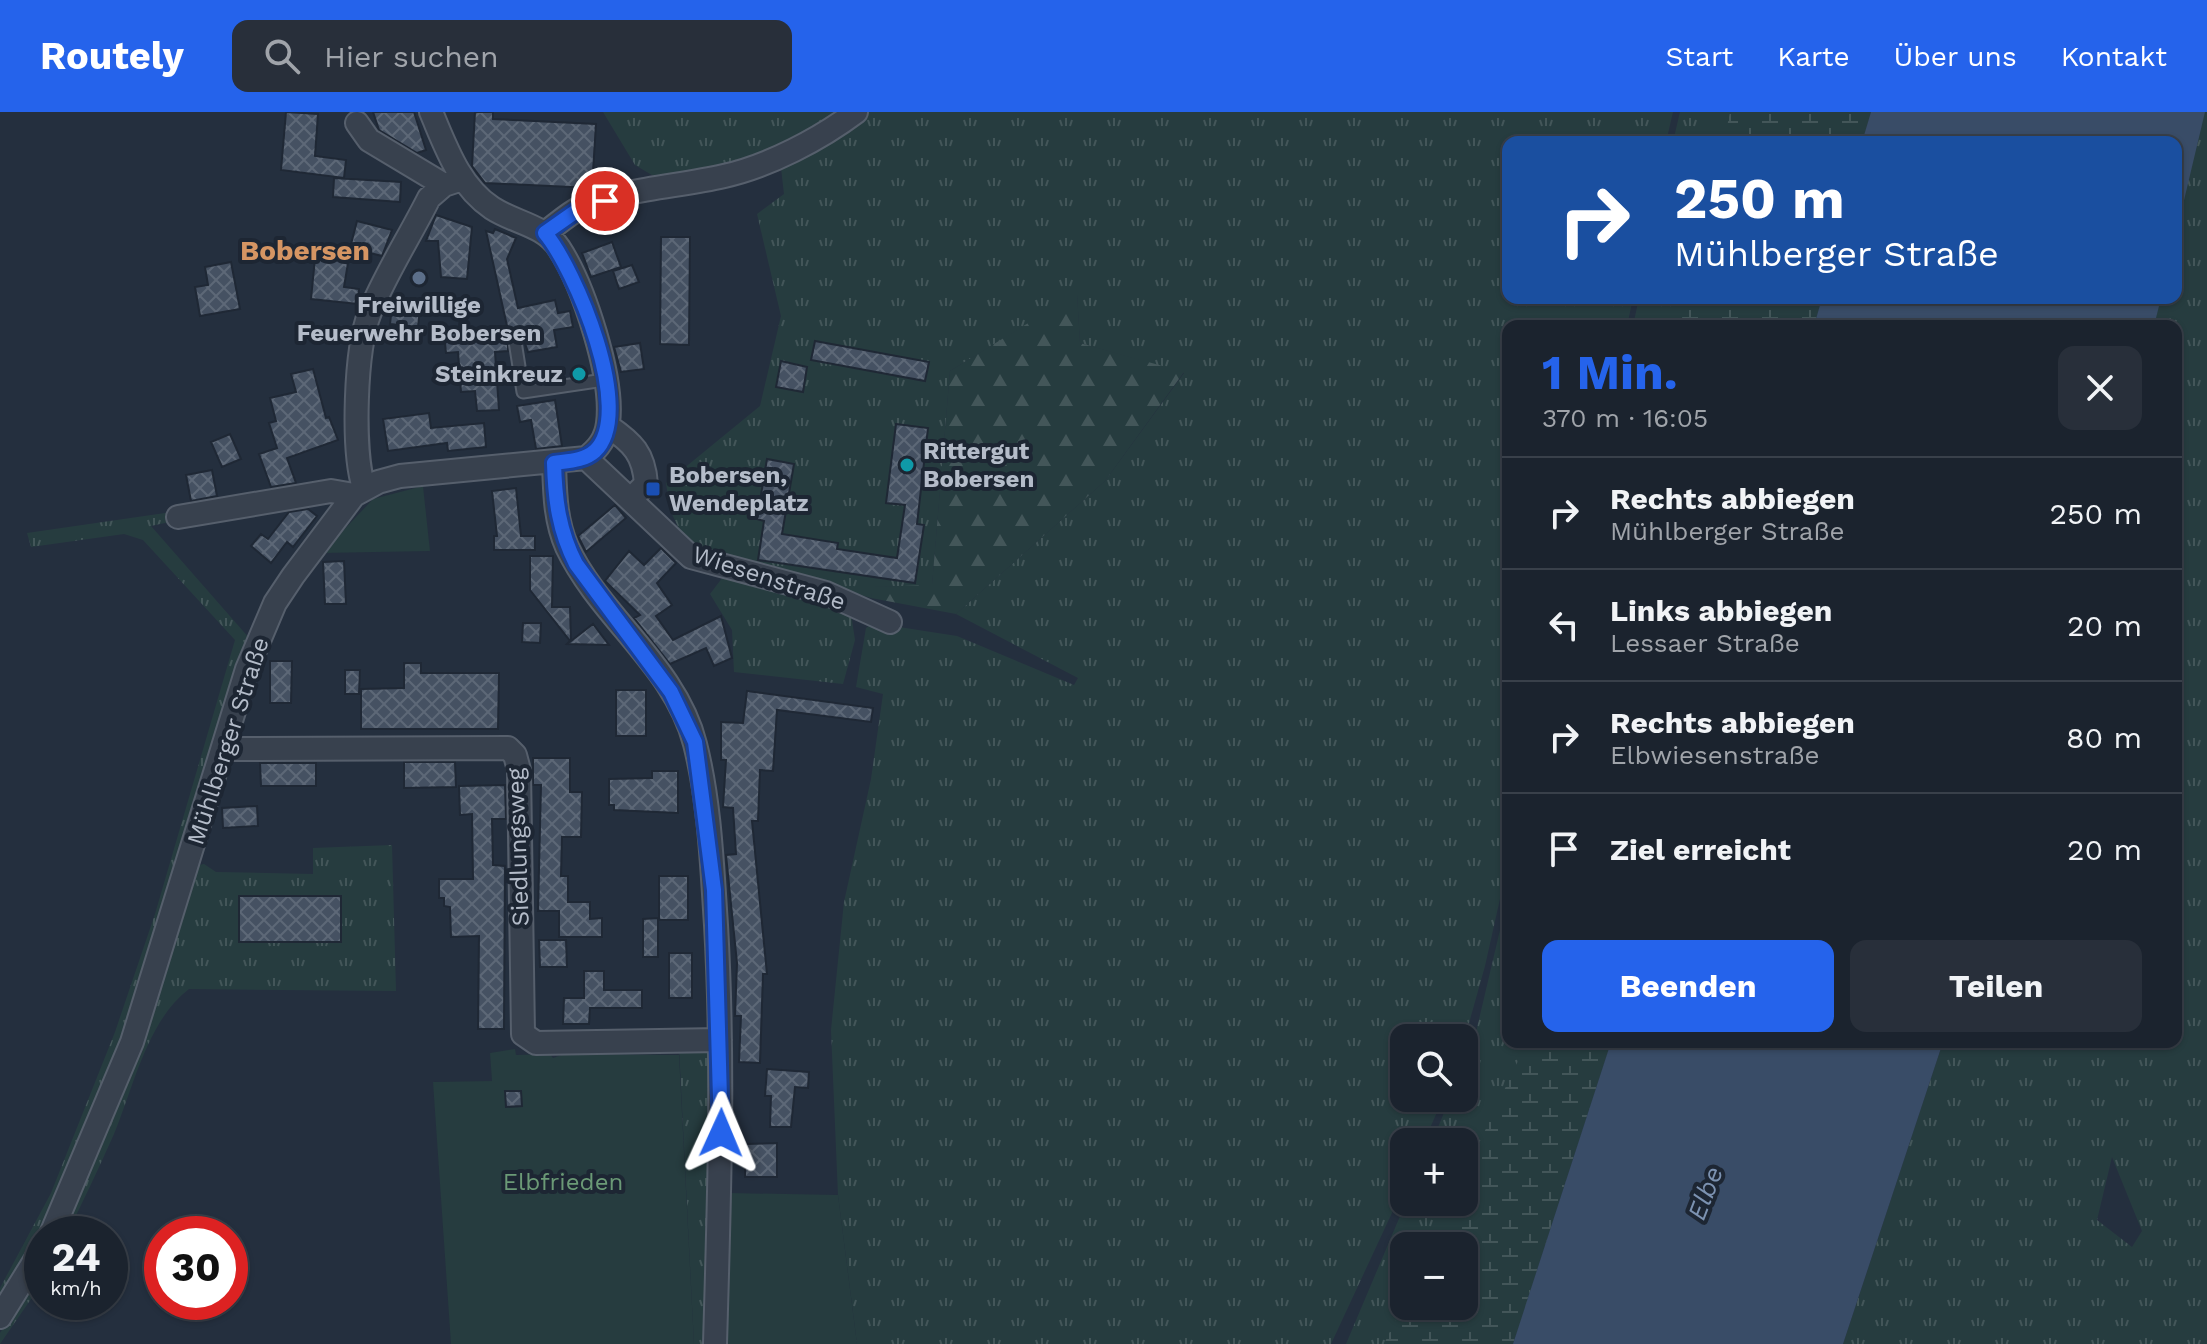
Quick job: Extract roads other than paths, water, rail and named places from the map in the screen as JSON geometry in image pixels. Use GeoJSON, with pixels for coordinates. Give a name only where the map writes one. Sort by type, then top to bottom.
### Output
{"type":"FeatureCollection","features":[{"type":"Feature","properties":{"kind":"street"},"geometry":{"type":"LineString","coordinates":[[431,112],[453,182]]}},
{"type":"Feature","properties":{"kind":"street"},"geometry":{"type":"LineString","coordinates":[[545,233],[582,207],[628,194],[727,176],[756,166],[840,124],[856,112]]}},
{"type":"Feature","properties":{"kind":"street"},"geometry":{"type":"LineString","coordinates":[[178,517],[331,491],[359,492],[400,476],[554,463],[591,454],[608,426],[604,380],[587,311],[559,248],[545,233],[369,140],[357,123]]}},
{"type":"Feature","properties":{"kind":"street"},"geometry":{"type":"LineString","coordinates":[[359,492],[355,424],[369,313],[429,198],[453,182]]}},
{"type":"Feature","properties":{"kind":"street"},"geometry":{"type":"LineString","coordinates":[[608,426],[638,449],[645,465],[646,484],[632,498]]}},
{"type":"Feature","properties":{"kind":"street","name":"Wiesenstraße"},"geometry":{"type":"LineString","coordinates":[[591,454],[691,557],[826,593],[890,622]]}},
{"type":"Feature","properties":{"kind":"street"},"geometry":{"type":"LineString","coordinates":[[554,463],[555,506],[566,544],[597,593],[671,692],[695,742],[714,890],[720,1040],[715,1344]]}},
{"type":"Feature","properties":{"kind":"street","name":"Mühlberger Straße"},"geometry":{"type":"LineString","coordinates":[[59,1216],[114,1089],[155,972],[247,669],[275,603],[359,492]]}},
{"type":"Feature","properties":{"kind":"street","name":"Siedlungsweg"},"geometry":{"type":"LineString","coordinates":[[225,745],[234,749],[508,748],[515,755],[519,770],[523,1034],[536,1043],[720,1040]]}},
{"type":"Feature","properties":{"kind":"street"},"geometry":{"type":"LineString","coordinates":[[0,1317],[24,1278]]}},
{"type":"Feature","properties":{"kind":"lane"},"geometry":{"type":"LineString","coordinates":[[514,335],[523,392],[604,380]]}},
{"type":"Feature","properties":{"kind":"water"},"geometry":{"type":"Polygon","coordinates":[[[1871,112],[2205,112],[2182,209],[2182,136],[1864,136],[1871,112]]]}},
{"type":"Feature","properties":{"kind":"water"},"geometry":{"type":"Polygon","coordinates":[[[1820,304],[2160,304],[2156,320],[1816,320],[1820,304]]]}},
{"type":"Feature","properties":{"kind":"water","name":"Elbe"},"geometry":{"type":"Polygon","coordinates":[[[1609,1048],[1941,1048],[1843,1344],[1513,1344],[1609,1048]]]}},
{"type":"Feature","properties":{"kind":"place","name":"Freiwillige Feuerwehr Bobersen"},"geometry":{"type":"Point","coordinates":[419,278]}},
{"type":"Feature","properties":{"kind":"place","name":"Steinkreuz"},"geometry":{"type":"Point","coordinates":[579,374]}},
{"type":"Feature","properties":{"kind":"place","name":"Rittergut Bobersen"},"geometry":{"type":"Point","coordinates":[907,465]}},
{"type":"Feature","properties":{"kind":"place","name":"Bobersen, Wendeplatz"},"geometry":{"type":"Point","coordinates":[653,489]}},
{"type":"Feature","properties":{"kind":"district","name":"Bobersen"},"geometry":{"type":"Point","coordinates":[305,250]}},
{"type":"Feature","properties":{"kind":"park label","name":"Elbfrieden"},"geometry":{"type":"Point","coordinates":[563,1182]}}]}
